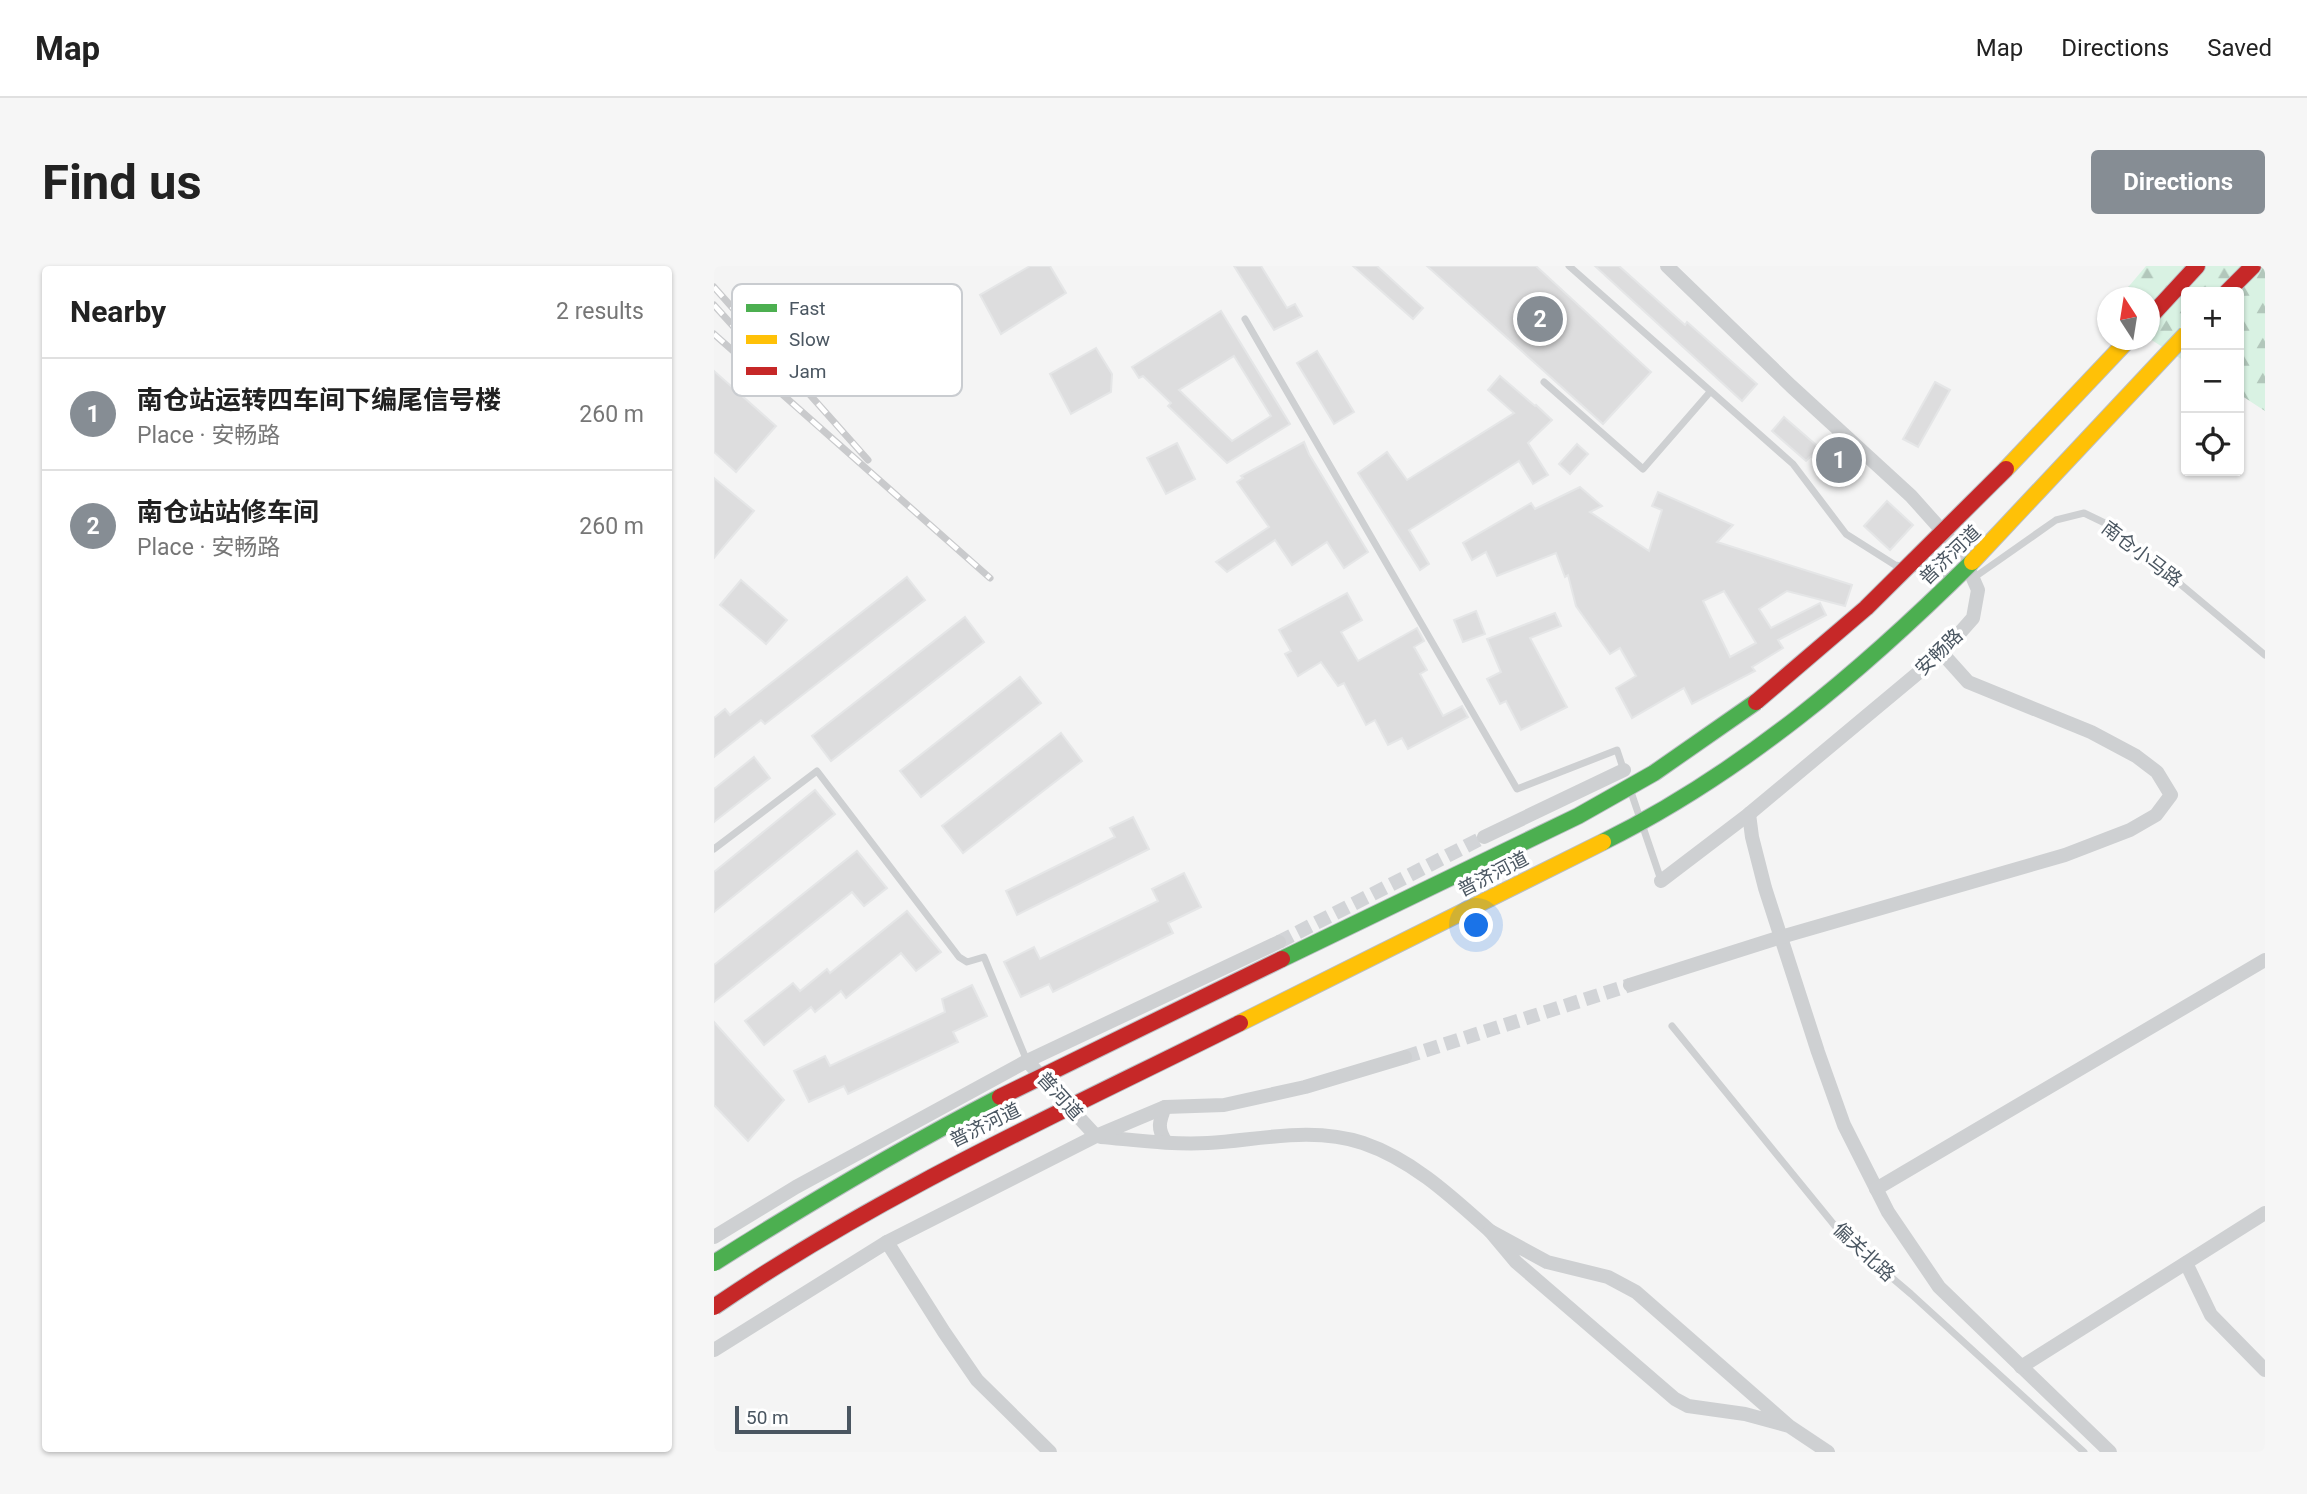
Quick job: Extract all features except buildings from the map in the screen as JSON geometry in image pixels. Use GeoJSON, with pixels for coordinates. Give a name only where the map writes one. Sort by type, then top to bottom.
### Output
{"type":"FeatureCollection","features":[{"type":"Feature","properties":{"kind":"highway"},"geometry":{"type":"LineString","coordinates":[[2160,306],[2197,266]]}},
{"type":"Feature","properties":{"kind":"highway"},"geometry":{"type":"LineString","coordinates":[[2232,287],[2253,266]]}},
{"type":"Feature","properties":{"kind":"highway","name":"普济河道"},"geometry":{"type":"LineString","coordinates":[[714,1307],[755,1279],[903,1191],[1615,836],[1727,768],[1773,737],[1830,692],[1943,592],[2028,506],[2181,339]]}},
{"type":"Feature","properties":{"kind":"highway","name":"普济河道"},"geometry":{"type":"LineString","coordinates":[[714,1263],[822,1194],[950,1122],[1505,852],[1648,777],[1690,750],[1787,678],[1854,622],[1955,522],[2118,350]]}},
{"type":"Feature","properties":{"kind":"street","name":"安畅路"},"geometry":{"type":"LineString","coordinates":[[1661,881],[1749,814],[1942,653],[1973,618],[1978,590],[1962,553],[1911,496],[1791,386],[1667,266]]}},
{"type":"Feature","properties":{"kind":"street"},"geometry":{"type":"LineString","coordinates":[[1630,985],[1781,937],[2065,855],[2130,830],[2156,815],[2171,795],[2157,772],[2136,756],[2091,733],[1968,682],[1942,653]]}},
{"type":"Feature","properties":{"kind":"street"},"geometry":{"type":"LineString","coordinates":[[1484,837],[1624,770]]}},
{"type":"Feature","properties":{"kind":"street"},"geometry":{"type":"LineString","coordinates":[[1749,814],[1752,837],[1818,1052],[1844,1125],[1877,1189],[1903,1234],[1940,1287],[2110,1452]]}},
{"type":"Feature","properties":{"kind":"street"},"geometry":{"type":"LineString","coordinates":[[1027,1061],[1279,942]]}},
{"type":"Feature","properties":{"kind":"street"},"geometry":{"type":"LineString","coordinates":[[1877,1189],[2265,960]]}},
{"type":"Feature","properties":{"kind":"street"},"geometry":{"type":"LineString","coordinates":[[1096,1136],[1166,1107],[1224,1105],[1304,1087],[1405,1057]]}},
{"type":"Feature","properties":{"kind":"street","name":"普河道"},"geometry":{"type":"LineString","coordinates":[[714,1237],[796,1187],[1027,1061],[1096,1136],[887,1242],[714,1350]]}},
{"type":"Feature","properties":{"kind":"street"},"geometry":{"type":"LineString","coordinates":[[1166,1107],[1158,1126],[1167,1142]]}},
{"type":"Feature","properties":{"kind":"street"},"geometry":{"type":"LineString","coordinates":[[1096,1136],[1206,1143],[1306,1134],[1361,1143],[1407,1164],[1430,1180],[1490,1231],[1516,1262],[1675,1399],[1688,1406],[1745,1414],[1789,1426]]}},
{"type":"Feature","properties":{"kind":"street"},"geometry":{"type":"LineString","coordinates":[[2021,1367],[2265,1213]]}},
{"type":"Feature","properties":{"kind":"street"},"geometry":{"type":"LineString","coordinates":[[1490,1231],[1547,1262],[1608,1277],[1636,1292],[1789,1426],[1828,1452]]}},
{"type":"Feature","properties":{"kind":"street"},"geometry":{"type":"LineString","coordinates":[[887,1242],[978,1380],[1050,1452]]}},
{"type":"Feature","properties":{"kind":"street"},"geometry":{"type":"LineString","coordinates":[[2186,1263],[2211,1315],[2265,1370]]}},
{"type":"Feature","properties":{"kind":"lane"},"geometry":{"type":"LineString","coordinates":[[1569,266],[1793,464],[1846,534],[1895,565],[1973,579]]}},
{"type":"Feature","properties":{"kind":"lane"},"geometry":{"type":"LineString","coordinates":[[1245,319],[1517,789],[1617,750],[1661,881]]}},
{"type":"Feature","properties":{"kind":"lane"},"geometry":{"type":"LineString","coordinates":[[1544,382],[1643,468],[1710,392]]}},
{"type":"Feature","properties":{"kind":"lane","name":"南仓小马路"},"geometry":{"type":"LineString","coordinates":[[1973,579],[2056,520],[2084,513],[2111,526],[2265,655]]}},
{"type":"Feature","properties":{"kind":"lane"},"geometry":{"type":"LineString","coordinates":[[714,849],[817,771],[959,957],[967,962],[984,957],[1027,1061]]}},
{"type":"Feature","properties":{"kind":"lane","name":"偏关北路"},"geometry":{"type":"LineString","coordinates":[[1672,1026],[1844,1237],[2084,1452]]}},
{"type":"Feature","properties":{"kind":"green space"},"geometry":{"type":"Polygon","coordinates":[[[2146,266],[2265,266],[2265,411],[2244,397],[2244,287],[2181,287],[2181,359],[2160,345],[2160,287],[2128,287],[2146,266]]]}},
{"type":"Feature","properties":{"kind":"tunnel"},"geometry":{"type":"LineString","coordinates":[[1279,942],[1484,837]]}},
{"type":"Feature","properties":{"kind":"tunnel"},"geometry":{"type":"LineString","coordinates":[[1405,1057],[1630,985]]}},
{"type":"Feature","properties":{"kind":"railway"},"geometry":{"type":"LineString","coordinates":[[714,287],[732,307]]}},
{"type":"Feature","properties":{"kind":"railway"},"geometry":{"type":"LineString","coordinates":[[714,305],[732,325]]}},
{"type":"Feature","properties":{"kind":"railway"},"geometry":{"type":"LineString","coordinates":[[714,334],[732,350]]}},
{"type":"Feature","properties":{"kind":"railway"},"geometry":{"type":"LineString","coordinates":[[784,396],[990,578]]}},
{"type":"Feature","properties":{"kind":"railway"},"geometry":{"type":"LineString","coordinates":[[811,396],[868,460]]}},
{"type":"Feature","properties":{"kind":"traffic: jam"},"geometry":{"type":"LineString","coordinates":[[2160,306],[2197,266]]}},
{"type":"Feature","properties":{"kind":"traffic: jam"},"geometry":{"type":"LineString","coordinates":[[2232,287],[2253,266]]}},
{"type":"Feature","properties":{"kind":"traffic: jam"},"geometry":{"type":"LineString","coordinates":[[1756,702],[1866,608],[2006,469]]}},
{"type":"Feature","properties":{"kind":"traffic: jam"},"geometry":{"type":"LineString","coordinates":[[1000,1097],[1282,959]]}},
{"type":"Feature","properties":{"kind":"traffic: jam"},"geometry":{"type":"LineString","coordinates":[[714,1307],[841,1227],[906,1191],[1240,1023]]}},
{"type":"Feature","properties":{"kind":"traffic: fast"},"geometry":{"type":"LineString","coordinates":[[1603,842],[1654,815],[1752,752],[1844,680],[1972,562]]}},
{"type":"Feature","properties":{"kind":"traffic: fast"},"geometry":{"type":"LineString","coordinates":[[1282,959],[1578,816],[1654,773],[1756,702]]}},
{"type":"Feature","properties":{"kind":"traffic: fast"},"geometry":{"type":"LineString","coordinates":[[714,1263],[855,1177],[1000,1097]]}},
{"type":"Feature","properties":{"kind":"traffic: slow"},"geometry":{"type":"LineString","coordinates":[[1972,562],[2181,339]]}},
{"type":"Feature","properties":{"kind":"traffic: slow"},"geometry":{"type":"LineString","coordinates":[[2006,469],[2119,350]]}},
{"type":"Feature","properties":{"kind":"traffic: slow"},"geometry":{"type":"LineString","coordinates":[[1240,1023],[1603,842]]}},
{"type":"Feature","properties":{"kind":"place","name":"南仓站站修车间"},"geometry":{"type":"Point","coordinates":[1540,319]}},
{"type":"Feature","properties":{"kind":"place","name":"南仓站运转四车间下编尾信号楼"},"geometry":{"type":"Point","coordinates":[1839,460]}}]}
